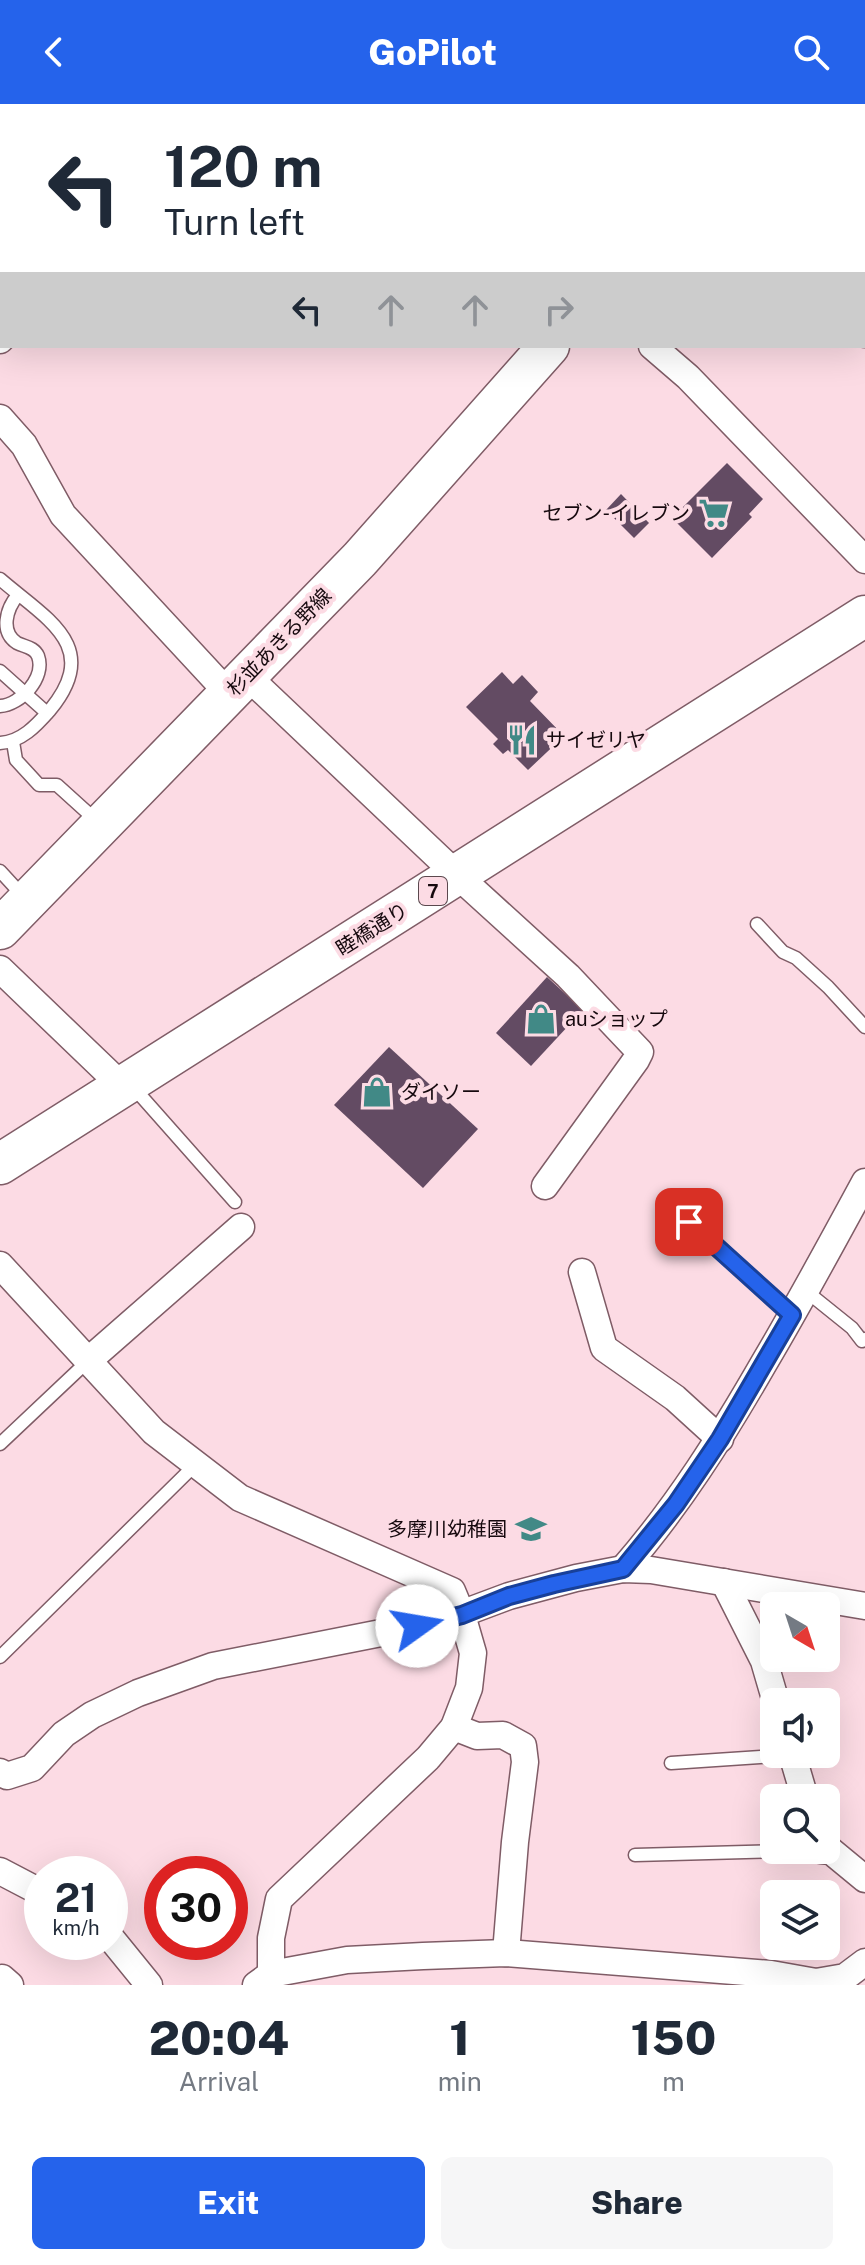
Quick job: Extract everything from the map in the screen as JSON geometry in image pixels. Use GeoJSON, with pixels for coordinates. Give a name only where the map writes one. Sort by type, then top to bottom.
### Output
{"type":"FeatureCollection","features":[{"type":"Feature","properties":{"kind":"main road","name":"杉並あきる野線"},"geometry":{"type":"LineString","coordinates":[[0,929],[360,559],[547,348]]}},
{"type":"Feature","properties":{"kind":"main road","name":"睦橋通り"},"geometry":{"type":"LineString","coordinates":[[0,1164],[865,616]]}},
{"type":"Feature","properties":{"kind":"street"},"geometry":{"type":"LineString","coordinates":[[654,348],[688,377],[865,560]]}},
{"type":"Feature","properties":{"kind":"street"},"geometry":{"type":"LineString","coordinates":[[0,418],[24,445],[63,515],[237,684],[568,976],[640,1052],[545,1186]]}},
{"type":"Feature","properties":{"kind":"street"},"geometry":{"type":"LineString","coordinates":[[0,969],[126,1084]]}},
{"type":"Feature","properties":{"kind":"street"},"geometry":{"type":"LineString","coordinates":[[623,1569],[676,1504],[720,1439],[865,1182]]}},
{"type":"Feature","properties":{"kind":"street"},"geometry":{"type":"LineString","coordinates":[[89,1360],[238,1214]]}},
{"type":"Feature","properties":{"kind":"street"},"geometry":{"type":"LineString","coordinates":[[0,1265],[154,1432],[240,1498],[452,1591],[462,1615],[473,1653],[469,1688],[454,1727],[428,1758],[279,1899],[264,1980],[347,1960],[506,1953],[771,1974],[816,1982],[845,1977],[865,1962]]}},
{"type":"Feature","properties":{"kind":"street"},"geometry":{"type":"LineString","coordinates":[[582,1272],[604,1348],[675,1398],[720,1439]]}},
{"type":"Feature","properties":{"kind":"street"},"geometry":{"type":"LineString","coordinates":[[0,1772],[7,1776],[32,1768],[64,1734],[92,1715],[138,1693],[213,1666],[462,1615],[509,1596],[576,1578],[623,1569],[651,1570],[865,1606]]}},
{"type":"Feature","properties":{"kind":"street"},"geometry":{"type":"LineString","coordinates":[[724,1582],[764,1661],[772,1688]]}},
{"type":"Feature","properties":{"kind":"street"},"geometry":{"type":"LineString","coordinates":[[454,1727],[477,1736],[503,1735],[523,1746],[525,1762],[506,1953]]}},
{"type":"Feature","properties":{"kind":"street"},"geometry":{"type":"LineString","coordinates":[[840,1858],[865,1879]]}},
{"type":"Feature","properties":{"kind":"street"},"geometry":{"type":"LineString","coordinates":[[0,1871],[24,1884]]}},
{"type":"Feature","properties":{"kind":"street"},"geometry":{"type":"LineString","coordinates":[[128,1959],[149,1985]]}},
{"type":"Feature","properties":{"kind":"lane"},"geometry":{"type":"LineString","coordinates":[[0,579],[59,631],[67,641],[72,656],[72,671],[67,684],[47,713],[22,737],[6,742],[16,760],[39,785],[57,785],[101,825]]}},
{"type":"Feature","properties":{"kind":"lane"},"geometry":{"type":"LineString","coordinates":[[0,706],[9,705],[25,693],[39,672],[39,659],[34,650],[13,641],[6,633],[7,608],[18,595]]}},
{"type":"Feature","properties":{"kind":"lane"},"geometry":{"type":"LineString","coordinates":[[0,671],[47,713]]}},
{"type":"Feature","properties":{"kind":"lane"},"geometry":{"type":"LineString","coordinates":[[0,871],[27,901]]}},
{"type":"Feature","properties":{"kind":"lane"},"geometry":{"type":"LineString","coordinates":[[757,924],[783,952],[796,958],[828,987],[865,1027]]}},
{"type":"Feature","properties":{"kind":"lane"},"geometry":{"type":"LineString","coordinates":[[126,1084],[238,1214]]}},
{"type":"Feature","properties":{"kind":"lane"},"geometry":{"type":"LineString","coordinates":[[689,1222],[792,1315]]}},
{"type":"Feature","properties":{"kind":"lane"},"geometry":{"type":"LineString","coordinates":[[806,1291],[852,1328],[862,1341],[865,1339]]}},
{"type":"Feature","properties":{"kind":"lane"},"geometry":{"type":"LineString","coordinates":[[0,1444],[89,1360]]}},
{"type":"Feature","properties":{"kind":"lane"},"geometry":{"type":"LineString","coordinates":[[0,1657],[196,1464]]}},
{"type":"Feature","properties":{"kind":"lane"},"geometry":{"type":"LineString","coordinates":[[671,1763],[760,1756]]}},
{"type":"Feature","properties":{"kind":"lane"},"geometry":{"type":"LineString","coordinates":[[635,1855],[760,1852]]}},
{"type":"Feature","properties":{"kind":"building"},"geometry":{"type":"Polygon","coordinates":[[[727,463],[763,499],[749,514],[752,517],[712,558],[672,518],[727,463]]]}},
{"type":"Feature","properties":{"kind":"building"},"geometry":{"type":"Polygon","coordinates":[[[621,494],[649,523],[634,538],[606,510],[621,494]]]}},
{"type":"Feature","properties":{"kind":"building"},"geometry":{"type":"Polygon","coordinates":[[[502,672],[513,684],[522,675],[538,692],[530,701],[564,736],[528,770],[508,750],[503,754],[493,744],[498,739],[466,707],[502,672]]]}},
{"type":"Feature","properties":{"kind":"building"},"geometry":{"type":"Polygon","coordinates":[[[547,977],[583,1010],[531,1066],[496,1033],[547,977]]]}},
{"type":"Feature","properties":{"kind":"building"},"geometry":{"type":"Polygon","coordinates":[[[389,1047],[478,1129],[423,1188],[334,1105],[389,1047]]]}},
{"type":"Feature","properties":{"kind":"place","name":"セブン-イレブン"},"geometry":{"type":"Point","coordinates":[714,513]}},
{"type":"Feature","properties":{"kind":"place","name":"サイゼリヤ"},"geometry":{"type":"Point","coordinates":[522,740]}},
{"type":"Feature","properties":{"kind":"place","name":"auショップ"},"geometry":{"type":"Point","coordinates":[541,1019]}},
{"type":"Feature","properties":{"kind":"place","name":"ダイソー"},"geometry":{"type":"Point","coordinates":[377,1092]}},
{"type":"Feature","properties":{"kind":"place","name":"多摩川幼稚園"},"geometry":{"type":"Point","coordinates":[531,1529]}},
{"type":"Feature","properties":{"kind":"route"},"geometry":{"type":"LineString","coordinates":[[417,1626],[462,1615],[509,1596],[623,1569],[676,1504],[720,1439],[792,1315],[689,1222]]}}]}
